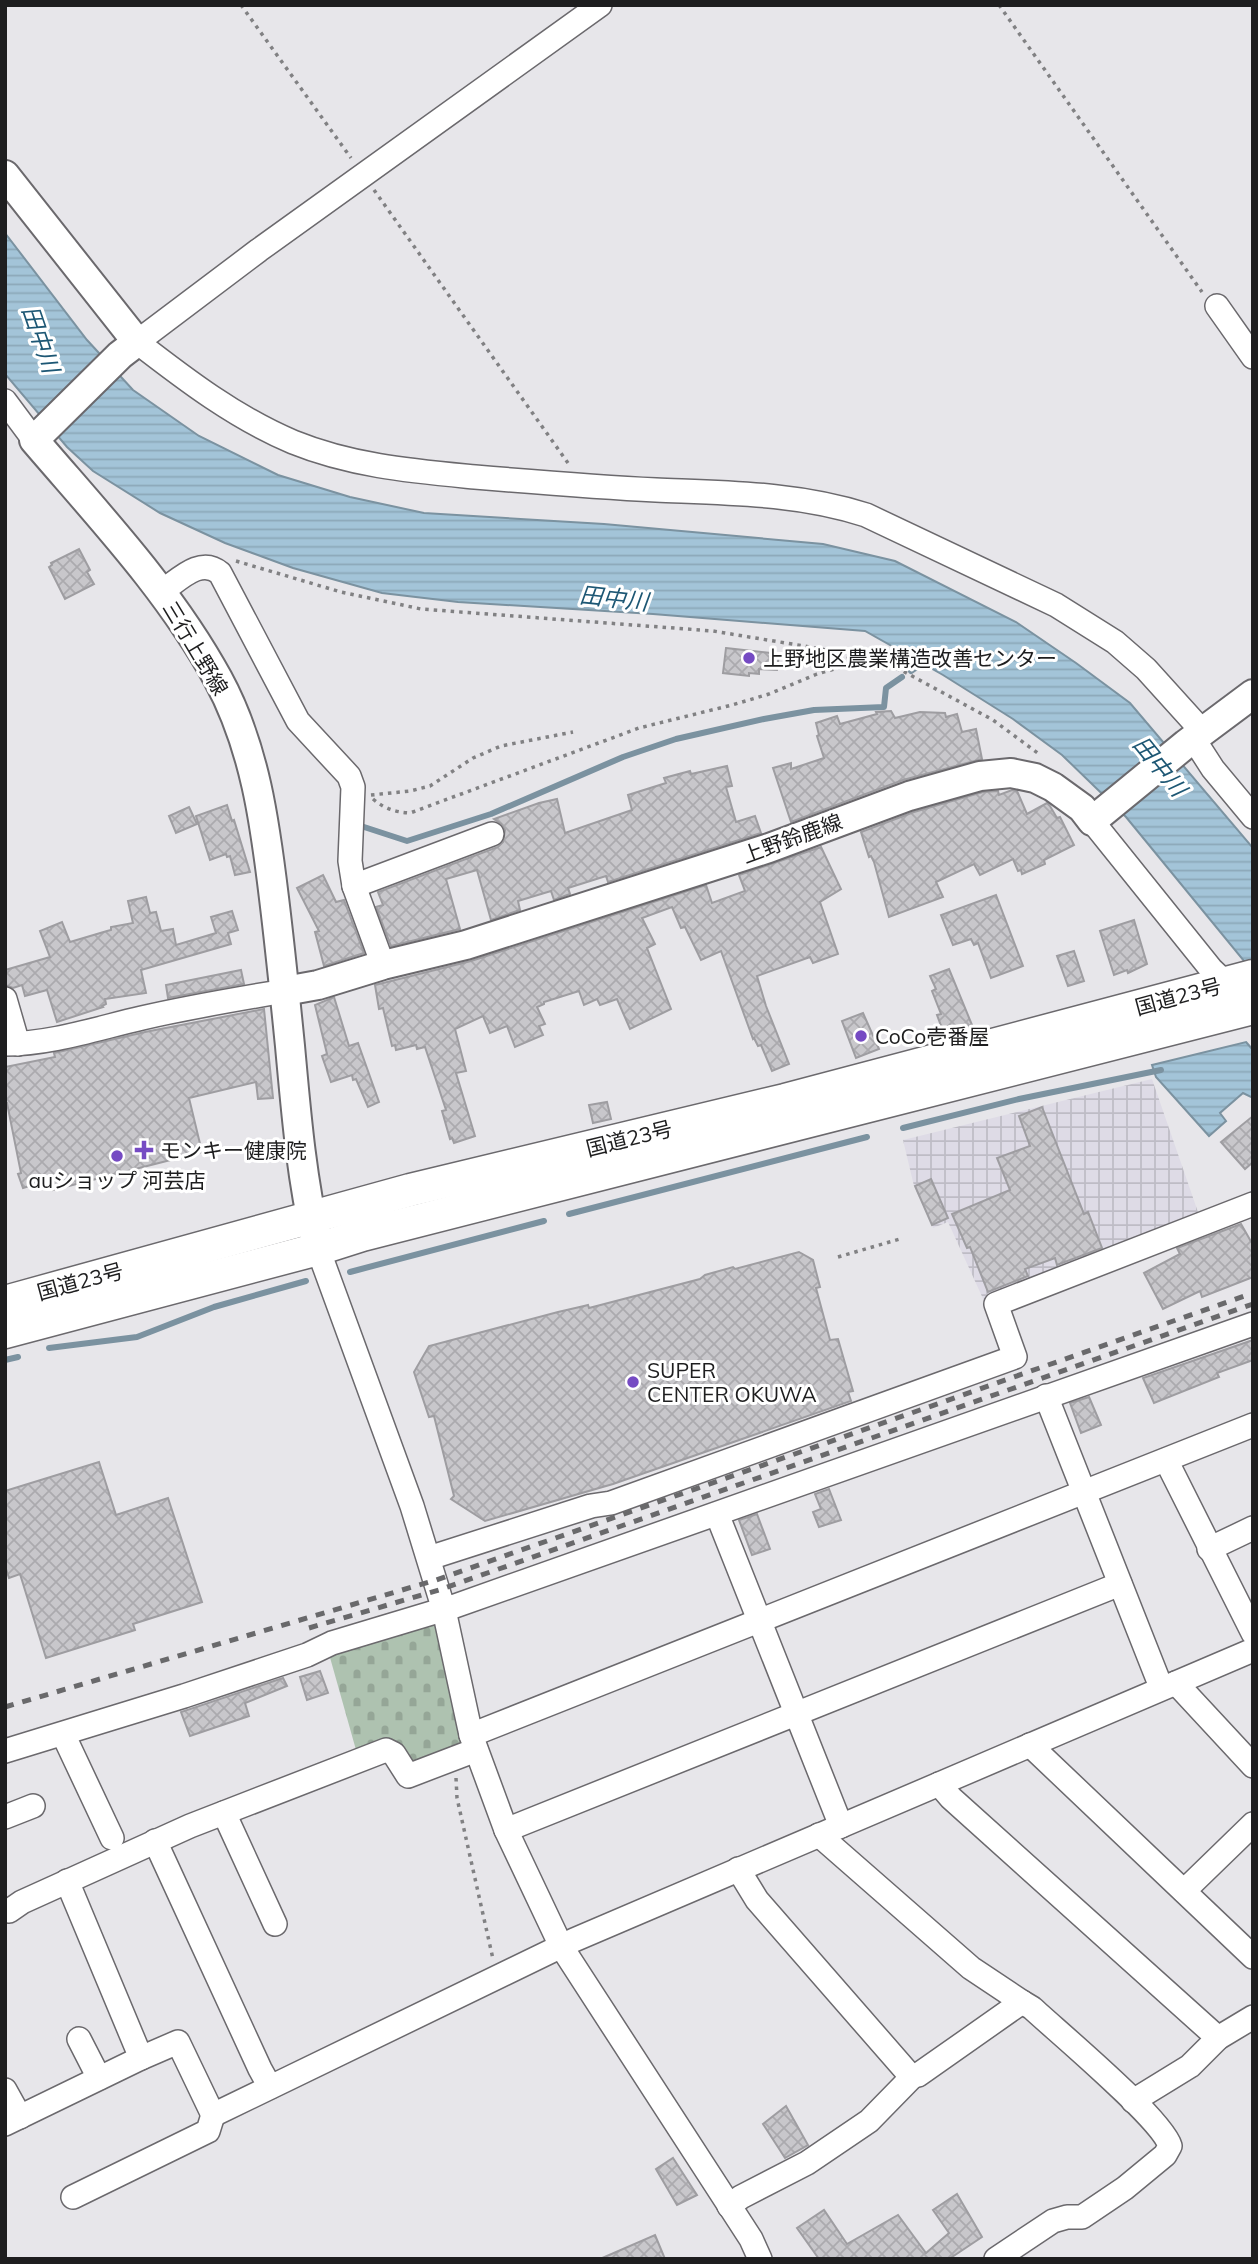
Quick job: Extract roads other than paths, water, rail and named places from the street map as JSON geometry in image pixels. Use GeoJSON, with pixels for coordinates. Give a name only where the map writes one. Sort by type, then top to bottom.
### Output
{"type":"FeatureCollection","features":[{"type":"Feature","properties":{"kind":"highway","name":"国道23号"},"geometry":{"type":"LineString","coordinates":[[5,1301],[410,1190],[785,1100],[1238,980]]}},
{"type":"Feature","properties":{"kind":"highway","name":"国道23号"},"geometry":{"type":"LineString","coordinates":[[5,1332],[362,1235],[1252,1009]]}},
{"type":"Feature","properties":{"kind":"main road"},"geometry":{"type":"LineString","coordinates":[[5,175],[129,349],[40,434]]}},
{"type":"Feature","properties":{"kind":"main road","name":"三行上野線"},"geometry":{"type":"LineString","coordinates":[[40,434],[162,592],[219,680],[253,771],[264,818],[285,991],[302,1170],[318,1249]]}},
{"type":"Feature","properties":{"kind":"main road"},"geometry":{"type":"LineString","coordinates":[[1098,815],[1253,694]]}},
{"type":"Feature","properties":{"kind":"main road","name":"上野鈴鹿線"},"geometry":{"type":"LineString","coordinates":[[285,991],[318,985],[527,927],[769,848],[886,803],[981,776],[1011,773],[1035,778],[1098,815]]}},
{"type":"Feature","properties":{"kind":"street"},"geometry":{"type":"LineString","coordinates":[[600,5],[129,349],[262,428],[320,452],[359,463],[391,469],[582,486],[797,498],[866,515],[1056,605],[1115,642],[1146,669],[1213,769],[1253,817]]}},
{"type":"Feature","properties":{"kind":"street"},"geometry":{"type":"LineString","coordinates":[[1217,306],[1253,358]]}},
{"type":"Feature","properties":{"kind":"street"},"geometry":{"type":"LineString","coordinates":[[5,401],[40,434]]}},
{"type":"Feature","properties":{"kind":"street"},"geometry":{"type":"LineString","coordinates":[[162,592],[199,566],[215,569],[222,576],[298,721],[349,776],[353,788],[350,861],[354,886],[383,965]]}},
{"type":"Feature","properties":{"kind":"street"},"geometry":{"type":"LineString","coordinates":[[1098,815],[1211,969],[1238,980],[1252,1009]]}},
{"type":"Feature","properties":{"kind":"street"},"geometry":{"type":"LineString","coordinates":[[354,886],[492,834]]}},
{"type":"Feature","properties":{"kind":"street"},"geometry":{"type":"LineString","coordinates":[[5,999],[11,1044],[285,991]]}},
{"type":"Feature","properties":{"kind":"street"},"geometry":{"type":"LineString","coordinates":[[429,1558],[591,1506],[611,1503],[1015,1357],[996,1304],[1253,1204]]}},
{"type":"Feature","properties":{"kind":"street"},"geometry":{"type":"LineString","coordinates":[[318,1249],[364,1370],[429,1558],[444,1610],[469,1748],[562,1946],[751,2239],[756,2257]]}},
{"type":"Feature","properties":{"kind":"street"},"geometry":{"type":"LineString","coordinates":[[5,1751],[276,1665],[332,1643],[444,1610],[1253,1324]]}},
{"type":"Feature","properties":{"kind":"street"},"geometry":{"type":"LineString","coordinates":[[1046,1396],[1120,1584],[1169,1685],[1253,1766]]}},
{"type":"Feature","properties":{"kind":"street"},"geometry":{"type":"LineString","coordinates":[[9,1911],[22,1902],[155,1841],[386,1751],[394,1754],[408,1776],[759,1622],[1253,1425]]}},
{"type":"Feature","properties":{"kind":"street"},"geometry":{"type":"LineString","coordinates":[[1166,1460],[1253,1633]]}},
{"type":"Feature","properties":{"kind":"street"},"geometry":{"type":"LineString","coordinates":[[717,1514],[841,1826]]}},
{"type":"Feature","properties":{"kind":"street"},"geometry":{"type":"LineString","coordinates":[[1209,1549],[1253,1528]]}},
{"type":"Feature","properties":{"kind":"street"},"geometry":{"type":"LineString","coordinates":[[506,1830],[1120,1584]]}},
{"type":"Feature","properties":{"kind":"street"},"geometry":{"type":"LineString","coordinates":[[213,2115],[562,1946],[1253,1650]]}},
{"type":"Feature","properties":{"kind":"street"},"geometry":{"type":"LineString","coordinates":[[63,1734],[111,1838]]}},
{"type":"Feature","properties":{"kind":"street"},"geometry":{"type":"LineString","coordinates":[[1030,1745],[1253,1957]]}},
{"type":"Feature","properties":{"kind":"street"},"geometry":{"type":"LineString","coordinates":[[939,1784],[951,1798],[1218,2038]]}},
{"type":"Feature","properties":{"kind":"street"},"geometry":{"type":"LineString","coordinates":[[5,1817],[33,1806]]}},
{"type":"Feature","properties":{"kind":"street"},"geometry":{"type":"LineString","coordinates":[[224,1813],[275,1924]]}},
{"type":"Feature","properties":{"kind":"street"},"geometry":{"type":"LineString","coordinates":[[1184,1891],[1253,1824]]}},
{"type":"Feature","properties":{"kind":"street"},"geometry":{"type":"LineString","coordinates":[[819,1835],[971,1968],[1032,2008],[1168,2137],[1170,2146],[1166,2155],[1125,2188],[1082,2217],[1053,2221],[996,2259]]}},
{"type":"Feature","properties":{"kind":"street"},"geometry":{"type":"LineString","coordinates":[[155,1841],[270,2087]]}},
{"type":"Feature","properties":{"kind":"street"},"geometry":{"type":"LineString","coordinates":[[738,1869],[757,1900],[913,2076]]}},
{"type":"Feature","properties":{"kind":"street"},"geometry":{"type":"LineString","coordinates":[[67,1881],[141,2058]]}},
{"type":"Feature","properties":{"kind":"street"},"geometry":{"type":"LineString","coordinates":[[729,2206],[807,2163],[869,2121],[913,2076],[1022,2002]]}},
{"type":"Feature","properties":{"kind":"street"},"geometry":{"type":"LineString","coordinates":[[1133,2101],[1190,2066],[1218,2038],[1253,2017]]}},
{"type":"Feature","properties":{"kind":"street"},"geometry":{"type":"LineString","coordinates":[[79,2039],[99,2078]]}},
{"type":"Feature","properties":{"kind":"street"},"geometry":{"type":"LineString","coordinates":[[5,2090],[13,2120],[178,2042],[213,2115],[208,2131],[73,2197]]}},
{"type":"Feature","properties":{"kind":"water","name":"田中川"},"geometry":{"type":"Polygon","coordinates":[[[5,233],[87,340],[133,390],[199,436],[278,475],[350,497],[424,513],[604,524],[823,544],[895,561],[1016,622],[1130,703],[1253,848],[1253,972],[1126,817],[1062,755],[1013,719],[865,631],[458,602],[382,593],[293,568],[225,543],[160,513],[93,471],[67,447],[5,374],[5,233]]]}},
{"type":"Feature","properties":{"kind":"water"},"geometry":{"type":"Polygon","coordinates":[[[1246,1042],[1253,1050],[1253,1098],[1243,1093],[1220,1113],[1226,1121],[1209,1136],[1156,1077],[1152,1065],[1246,1042]]]}},
{"type":"Feature","properties":{"kind":"waterway"},"geometry":{"type":"LineString","coordinates":[[911,671],[927,660]]}},
{"type":"Feature","properties":{"kind":"waterway"},"geometry":{"type":"LineString","coordinates":[[361,826],[407,841],[491,814],[623,757],[676,739],[814,710],[884,707],[886,688],[902,677]]}},
{"type":"Feature","properties":{"kind":"waterway"},"geometry":{"type":"LineString","coordinates":[[903,1128],[1019,1099],[1161,1070]]}},
{"type":"Feature","properties":{"kind":"waterway"},"geometry":{"type":"LineString","coordinates":[[569,1214],[867,1137]]}},
{"type":"Feature","properties":{"kind":"waterway"},"geometry":{"type":"LineString","coordinates":[[350,1272],[544,1221]]}},
{"type":"Feature","properties":{"kind":"waterway"},"geometry":{"type":"LineString","coordinates":[[49,1348],[137,1337],[214,1307],[306,1281]]}},
{"type":"Feature","properties":{"kind":"waterway"},"geometry":{"type":"LineString","coordinates":[[5,1360],[18,1357]]}},
{"type":"Feature","properties":{"kind":"railway"},"geometry":{"type":"LineString","coordinates":[[5,1707],[436,1580],[1253,1293]]}},
{"type":"Feature","properties":{"kind":"railway"},"geometry":{"type":"LineString","coordinates":[[309,1628],[439,1590],[1253,1304]]}},
{"type":"Feature","properties":{"kind":"place","name":"上野地区農業構造改善センター"},"geometry":{"type":"Point","coordinates":[749,658]}},
{"type":"Feature","properties":{"kind":"place","name":"CoCo壱番屋"},"geometry":{"type":"Point","coordinates":[861,1036]}},
{"type":"Feature","properties":{"kind":"place","name":"モンキー健康院"},"geometry":{"type":"Point","coordinates":[144,1150]}},
{"type":"Feature","properties":{"kind":"place","name":"auショップ 河芸店"},"geometry":{"type":"Point","coordinates":[117,1156]}},
{"type":"Feature","properties":{"kind":"place","name":"SUPER CENTER OKUWA"},"geometry":{"type":"Point","coordinates":[633,1382]}}]}
